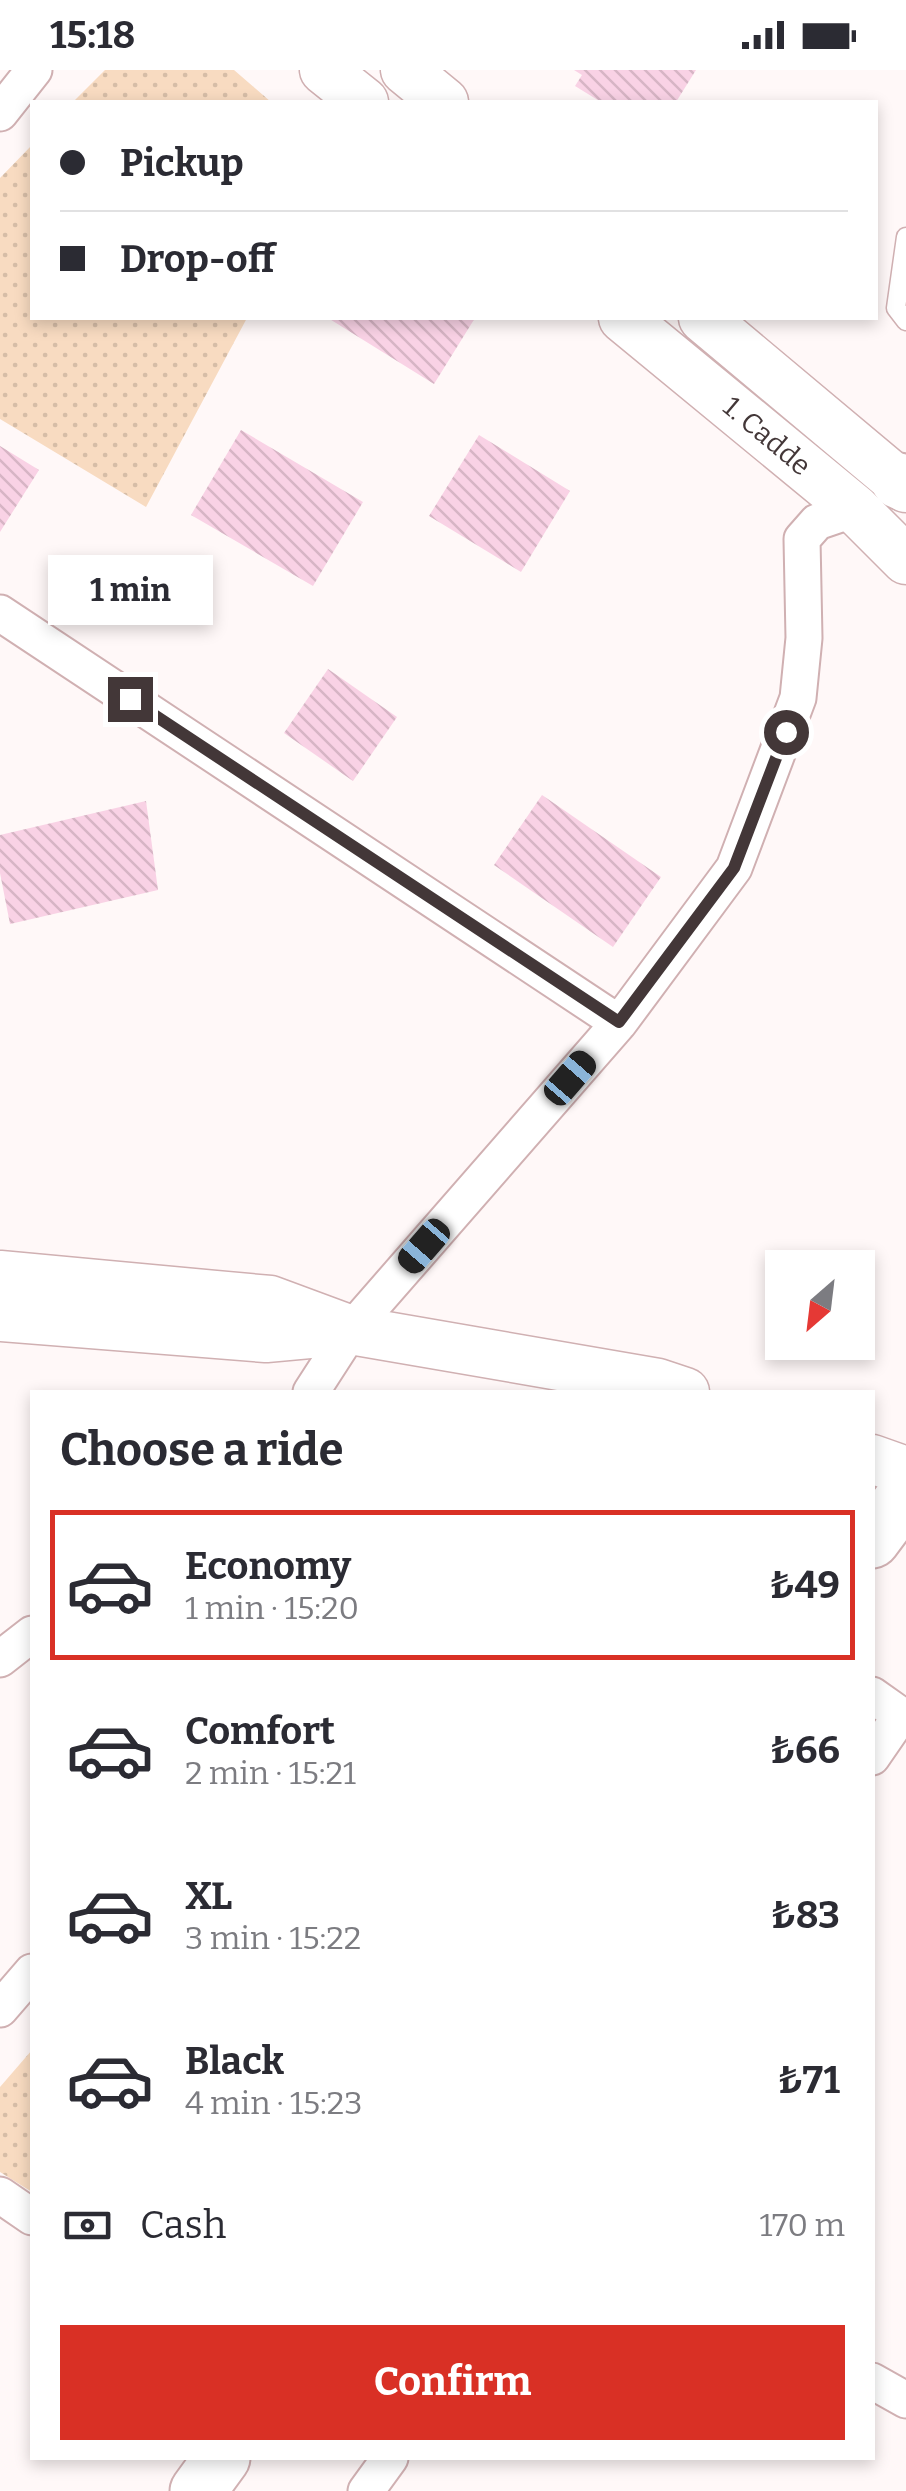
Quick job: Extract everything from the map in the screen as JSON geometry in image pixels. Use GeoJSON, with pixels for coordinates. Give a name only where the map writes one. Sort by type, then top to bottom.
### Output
{"type":"FeatureCollection","features":[{"type":"Feature","properties":{"kind":"main road"},"geometry":{"type":"LineString","coordinates":[[875,1536],[906,1494]]}},
{"type":"Feature","properties":{"kind":"main road"},"geometry":{"type":"LineString","coordinates":[[198,2491],[221,2460]]}},
{"type":"Feature","properties":{"kind":"street"},"geometry":{"type":"LineString","coordinates":[[0,112],[34,70]]}},
{"type":"Feature","properties":{"kind":"street"},"geometry":{"type":"LineString","coordinates":[[324,70],[362,100]]}},
{"type":"Feature","properties":{"kind":"street"},"geometry":{"type":"LineString","coordinates":[[405,70],[442,100]]}},
{"type":"Feature","properties":{"kind":"street","name":"1. Cadde"},"geometry":{"type":"LineString","coordinates":[[627,320],[889,489]]}},
{"type":"Feature","properties":{"kind":"street","name":"1. Cadde"},"geometry":{"type":"LineString","coordinates":[[704,320],[889,489],[906,560]]}},
{"type":"Feature","properties":{"kind":"street"},"geometry":{"type":"LineString","coordinates":[[312,1390],[351,1330],[619,1022],[734,868],[798,698],[804,638],[802,539],[817,522],[889,489]]}},
{"type":"Feature","properties":{"kind":"street"},"geometry":{"type":"LineString","coordinates":[[0,613],[619,1022]]}},
{"type":"Feature","properties":{"kind":"street"},"geometry":{"type":"LineString","coordinates":[[0,1275],[270,1300],[351,1330],[658,1383],[678,1390]]}},
{"type":"Feature","properties":{"kind":"street"},"geometry":{"type":"LineString","coordinates":[[0,1316],[266,1338],[351,1330]]}},
{"type":"Feature","properties":{"kind":"street"},"geometry":{"type":"LineString","coordinates":[[875,1460],[906,1471]]}},
{"type":"Feature","properties":{"kind":"street"},"geometry":{"type":"LineString","coordinates":[[0,1659],[30,1636]]}},
{"type":"Feature","properties":{"kind":"street"},"geometry":{"type":"LineString","coordinates":[[875,1750],[893,1710]]}},
{"type":"Feature","properties":{"kind":"street"},"geometry":{"type":"LineString","coordinates":[[0,2010],[30,1974]]}},
{"type":"Feature","properties":{"kind":"street"},"geometry":{"type":"LineString","coordinates":[[0,2195],[30,2216]]}},
{"type":"Feature","properties":{"kind":"street"},"geometry":{"type":"LineString","coordinates":[[875,2383],[906,2400]]}},
{"type":"Feature","properties":{"kind":"street"},"geometry":{"type":"LineString","coordinates":[[366,2491],[389,2460]]}},
{"type":"Feature","properties":{"kind":"lane"},"geometry":{"type":"LineString","coordinates":[[906,237],[896,308],[906,322]]}},
{"type":"Feature","properties":{"kind":"shaded area"},"geometry":{"type":"Polygon","coordinates":[[[105,70],[234,70],[269,100],[75,100],[105,70]]]}},
{"type":"Feature","properties":{"kind":"shaded area"},"geometry":{"type":"Polygon","coordinates":[[[30,147],[30,320],[246,320],[146,507],[0,419],[0,178],[30,147]]]}},
{"type":"Feature","properties":{"kind":"shaded area"},"geometry":{"type":"Polygon","coordinates":[[[30,2052],[30,2191],[0,2172],[0,2087],[30,2052]]]}},
{"type":"Feature","properties":{"kind":"building"},"geometry":{"type":"Polygon","coordinates":[[[574,70],[696,70],[677,100],[598,100],[575,86],[582,75],[574,70]]]}},
{"type":"Feature","properties":{"kind":"building"},"geometry":{"type":"Polygon","coordinates":[[[331,320],[474,320],[434,384],[331,320]]]}},
{"type":"Feature","properties":{"kind":"building"},"geometry":{"type":"Polygon","coordinates":[[[241,430],[363,502],[313,586],[191,515],[241,430]]]}},
{"type":"Feature","properties":{"kind":"building"},"geometry":{"type":"Polygon","coordinates":[[[479,435],[570,491],[521,572],[429,516],[479,435]]]}},
{"type":"Feature","properties":{"kind":"building"},"geometry":{"type":"Polygon","coordinates":[[[0,446],[39,470],[0,532],[0,446]]]}},
{"type":"Feature","properties":{"kind":"building"},"geometry":{"type":"Polygon","coordinates":[[[328,669],[397,717],[353,781],[284,733],[328,669]]]}},
{"type":"Feature","properties":{"kind":"building"},"geometry":{"type":"Polygon","coordinates":[[[542,795],[661,877],[613,947],[494,865],[542,795]]]}},
{"type":"Feature","properties":{"kind":"building"},"geometry":{"type":"Polygon","coordinates":[[[146,801],[158,890],[10,924],[0,873],[0,835],[146,801]]]}},
{"type":"Feature","properties":{"kind":"route"},"geometry":{"type":"LineString","coordinates":[[130,699],[619,1022],[734,868],[786,732]]}}]}
